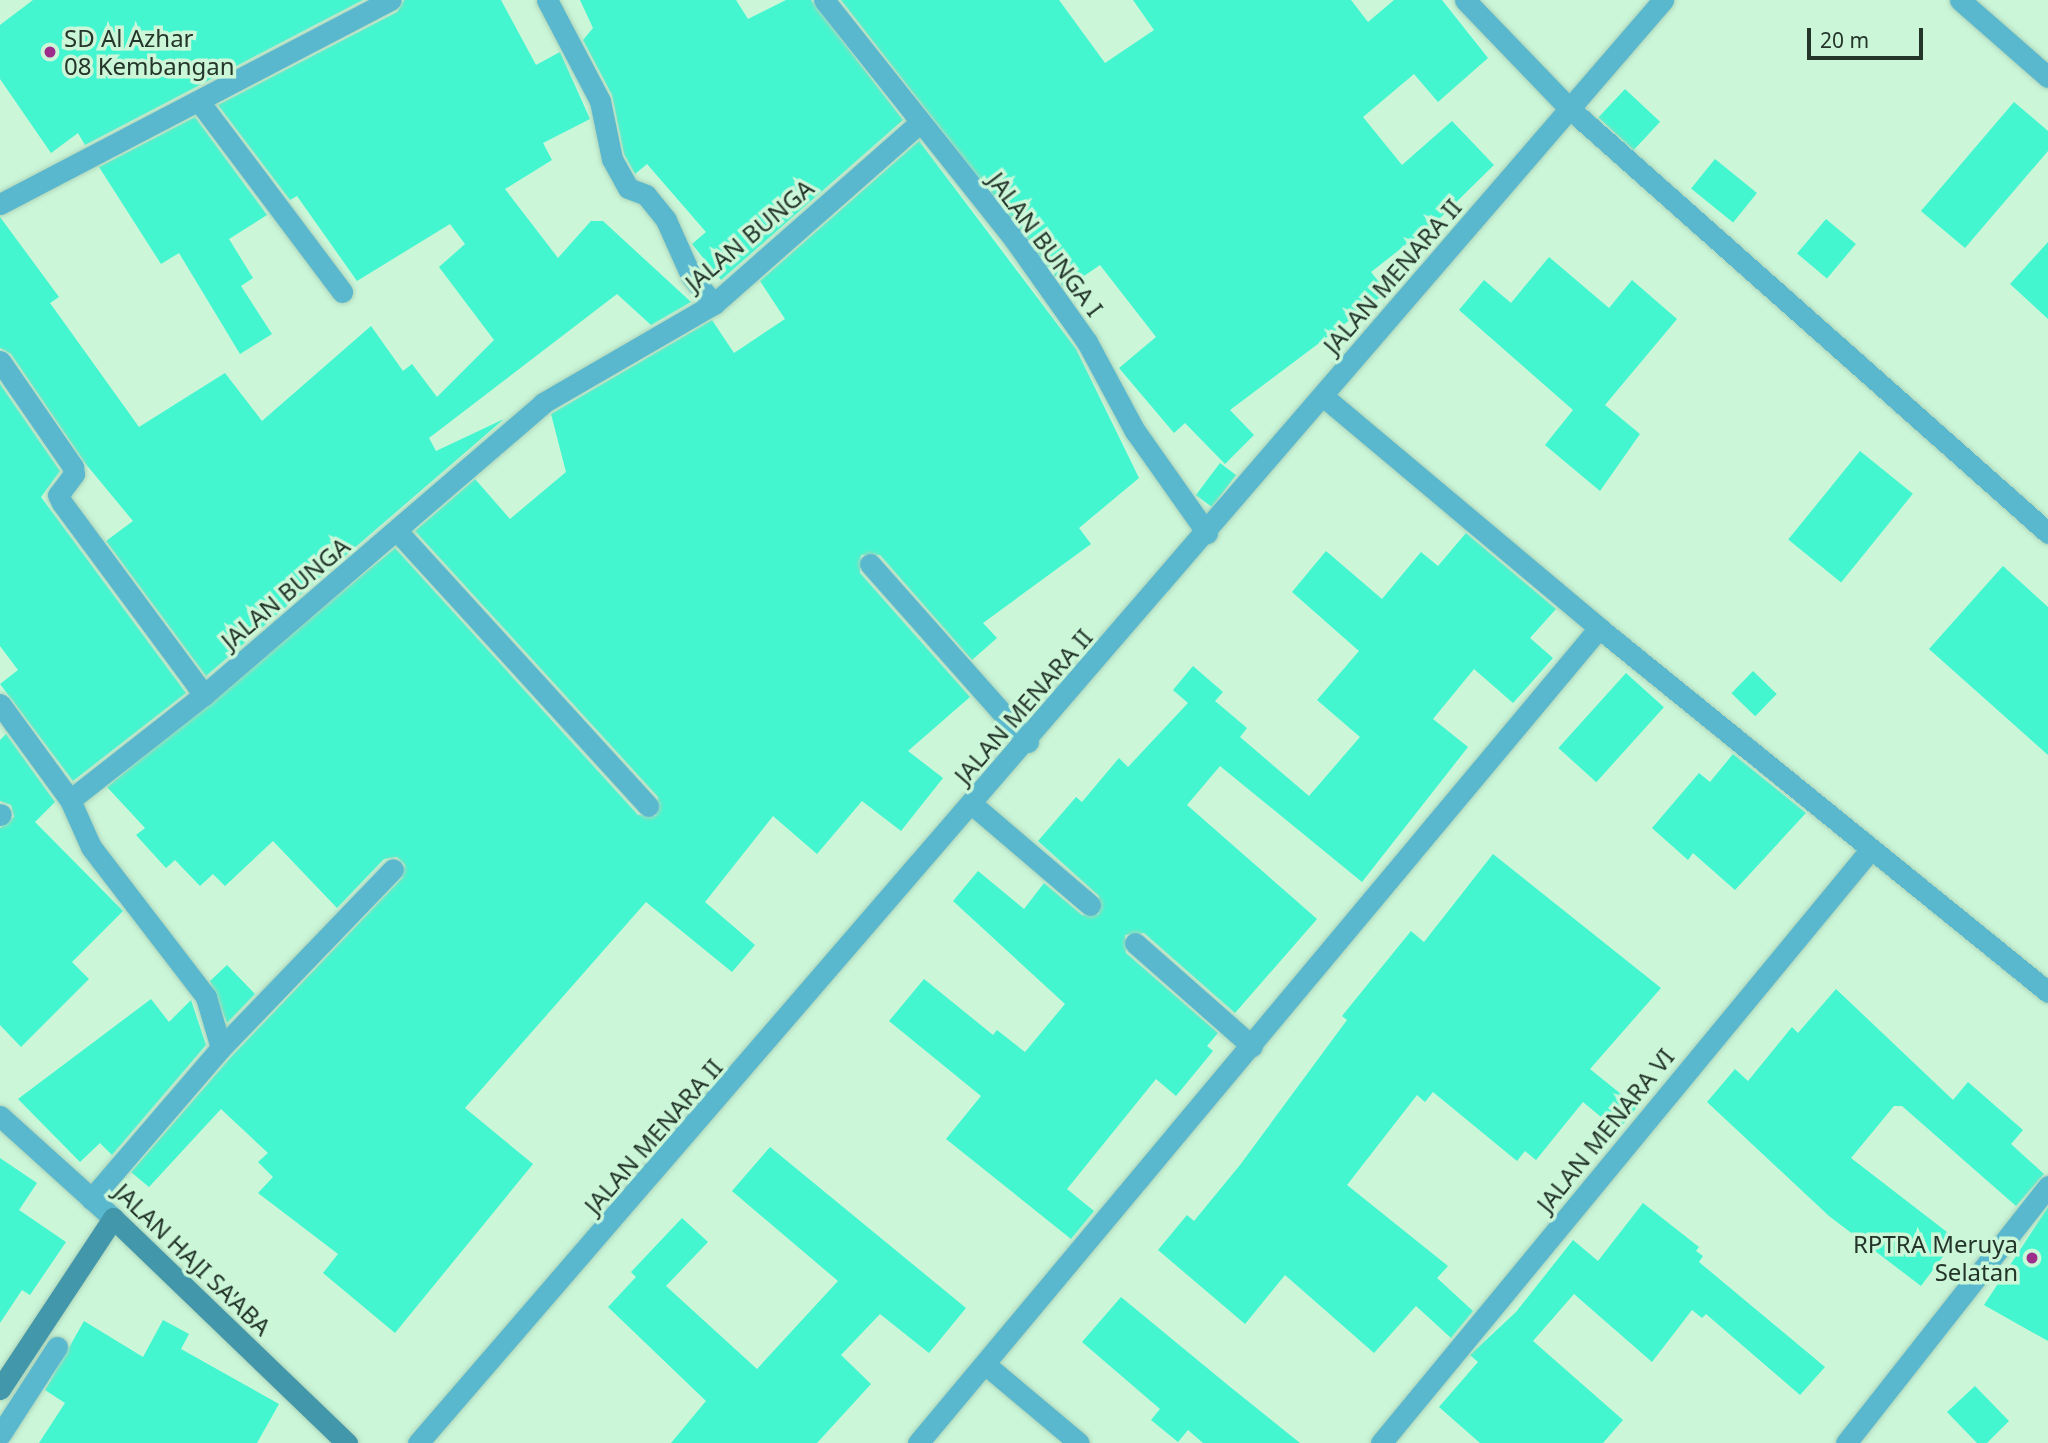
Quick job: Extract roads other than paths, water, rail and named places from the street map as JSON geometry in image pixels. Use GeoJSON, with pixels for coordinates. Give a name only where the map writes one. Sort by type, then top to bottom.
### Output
{"type":"FeatureCollection","features":[{"type":"Feature","properties":{"kind":"street"},"geometry":{"type":"LineString","coordinates":[[0,204],[201,104],[391,0]]}},
{"type":"Feature","properties":{"kind":"street"},"geometry":{"type":"LineString","coordinates":[[547,0],[600,101],[612,159],[628,188],[646,195],[666,220],[691,276],[714,304]]}},
{"type":"Feature","properties":{"kind":"street","name":"JALAN BUNGA I"},"geometry":{"type":"LineString","coordinates":[[824,0],[919,123],[1014,239],[1087,342],[1135,431],[1207,533]]}},
{"type":"Feature","properties":{"kind":"street"},"geometry":{"type":"LineString","coordinates":[[1465,0],[1570,109],[2048,533]]}},
{"type":"Feature","properties":{"kind":"street","name":"JALAN MENARA II"},"geometry":{"type":"LineString","coordinates":[[418,1443],[1028,742],[1663,0]]}},
{"type":"Feature","properties":{"kind":"street"},"geometry":{"type":"LineString","coordinates":[[1960,0],[2048,78]]}},
{"type":"Feature","properties":{"kind":"street"},"geometry":{"type":"LineString","coordinates":[[201,104],[342,292]]}},
{"type":"Feature","properties":{"kind":"street","name":"JALAN BUNGA"},"geometry":{"type":"LineString","coordinates":[[70,800],[204,695],[398,532],[543,404],[714,304],[919,123]]}},
{"type":"Feature","properties":{"kind":"street"},"geometry":{"type":"LineString","coordinates":[[0,361],[73,467],[74,474],[58,495],[62,503],[204,695]]}},
{"type":"Feature","properties":{"kind":"street"},"geometry":{"type":"LineString","coordinates":[[1324,397],[1599,628],[2048,992]]}},
{"type":"Feature","properties":{"kind":"street"},"geometry":{"type":"LineString","coordinates":[[398,532],[648,806]]}},
{"type":"Feature","properties":{"kind":"street"},"geometry":{"type":"LineString","coordinates":[[870,564],[1028,742]]}},
{"type":"Feature","properties":{"kind":"street"},"geometry":{"type":"LineString","coordinates":[[918,1443],[986,1365],[1599,628]]}},
{"type":"Feature","properties":{"kind":"street"},"geometry":{"type":"LineString","coordinates":[[0,704],[70,800],[91,847],[206,997],[220,1048]]}},
{"type":"Feature","properties":{"kind":"street"},"geometry":{"type":"LineString","coordinates":[[973,805],[1090,905]]}},
{"type":"Feature","properties":{"kind":"street","name":"JALAN MENARA VI"},"geometry":{"type":"LineString","coordinates":[[1381,1443],[1870,850]]}},
{"type":"Feature","properties":{"kind":"street"},"geometry":{"type":"LineString","coordinates":[[91,1199],[220,1048],[393,869]]}},
{"type":"Feature","properties":{"kind":"street"},"geometry":{"type":"LineString","coordinates":[[1135,943],[1252,1046]]}},
{"type":"Feature","properties":{"kind":"street","name":"JALAN HAJI SA'ABA"},"geometry":{"type":"LineString","coordinates":[[0,1116],[113,1218],[347,1443]]}},
{"type":"Feature","properties":{"kind":"street"},"geometry":{"type":"LineString","coordinates":[[1846,1443],[2048,1186]]}},
{"type":"Feature","properties":{"kind":"street"},"geometry":{"type":"LineString","coordinates":[[28,1391],[3,1384],[113,1218]]}},
{"type":"Feature","properties":{"kind":"street"},"geometry":{"type":"LineString","coordinates":[[0,1435],[57,1347]]}},
{"type":"Feature","properties":{"kind":"street"},"geometry":{"type":"LineString","coordinates":[[986,1365],[1079,1443]]}},
{"type":"Feature","properties":{"kind":"place","name":"SD Al Azhar 08 Kembangan"},"geometry":{"type":"Point","coordinates":[50,52]}},
{"type":"Feature","properties":{"kind":"place","name":"RPTRA Meruya Selatan"},"geometry":{"type":"Point","coordinates":[2032,1258]}}]}
